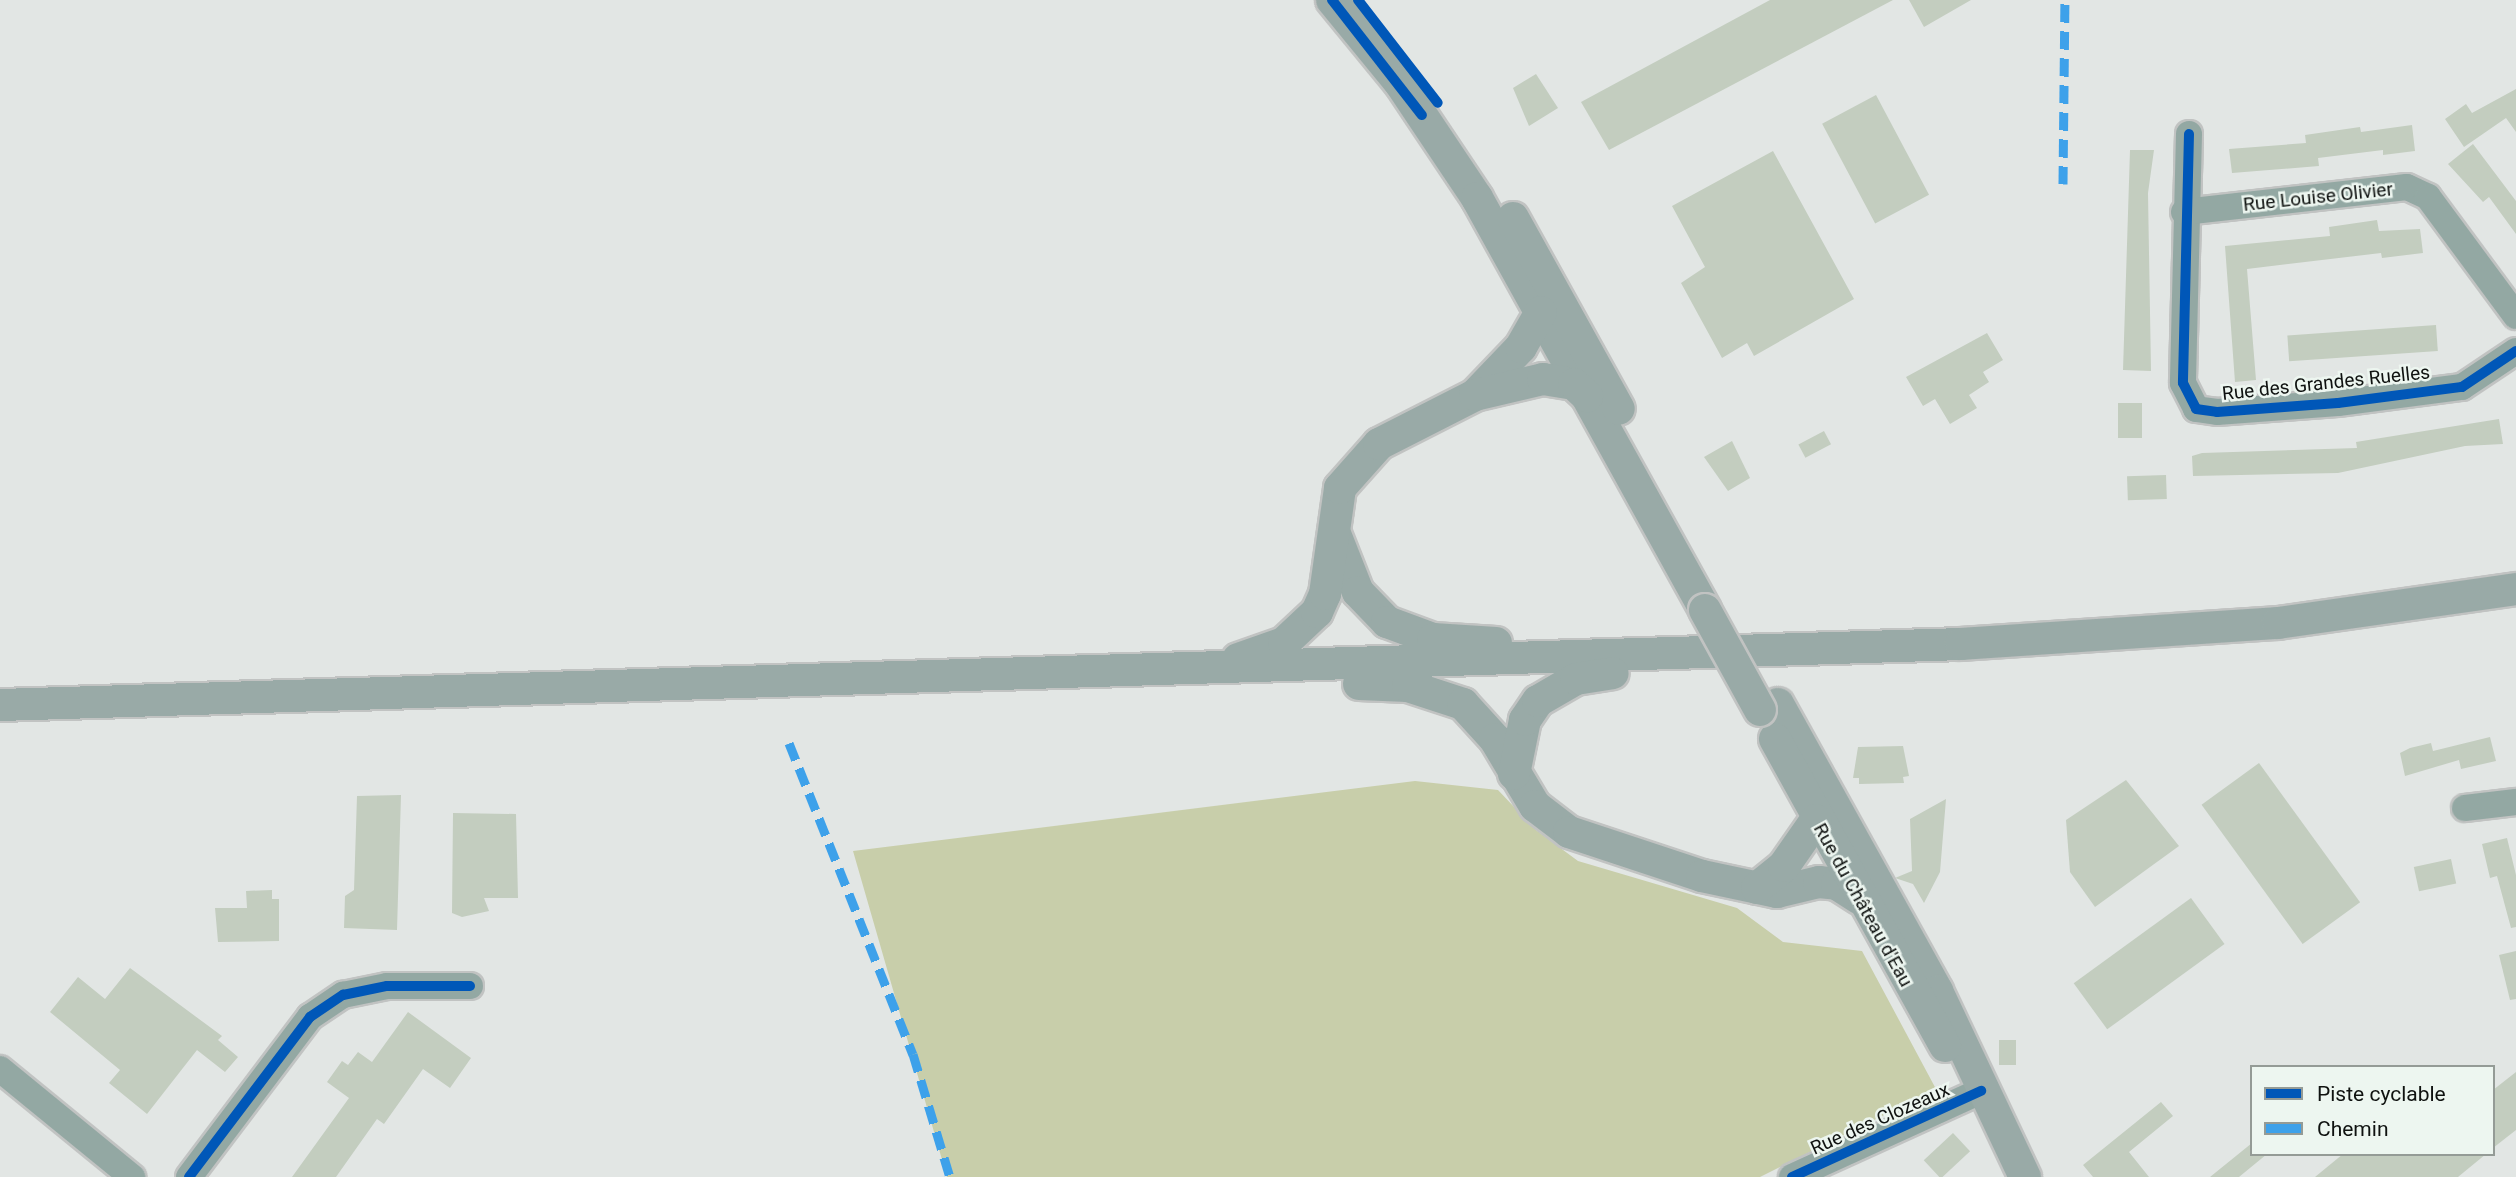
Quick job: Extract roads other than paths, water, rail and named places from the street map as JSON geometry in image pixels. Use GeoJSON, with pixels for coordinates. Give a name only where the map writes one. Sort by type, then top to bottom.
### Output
{"type":"FeatureCollection","features":[{"type":"Feature","properties":{"kind":"main road"},"geometry":{"type":"LineString","coordinates":[[1332,0],[1440,140],[1541,312],[1563,356],[1715,609]]}},
{"type":"Feature","properties":{"kind":"main road"},"geometry":{"type":"LineString","coordinates":[[1358,0],[1450,119],[1563,356],[1715,609],[1769,707]]}},
{"type":"Feature","properties":{"kind":"main road"},"geometry":{"type":"LineString","coordinates":[[1475,395],[1521,347],[1541,312]]}},
{"type":"Feature","properties":{"kind":"main road"},"geometry":{"type":"LineString","coordinates":[[1521,347],[1563,356]]}},
{"type":"Feature","properties":{"kind":"main road"},"geometry":{"type":"LineString","coordinates":[[1206,669],[1284,643],[1307,623],[1325,594],[1340,488],[1353,467],[1379,444],[1475,395],[1563,356]]}},
{"type":"Feature","properties":{"kind":"main road"},"geometry":{"type":"LineString","coordinates":[[1334,531],[1359,592],[1372,610],[1402,631],[1433,639],[1551,646],[1590,658]]}},
{"type":"Feature","properties":{"kind":"main road"},"geometry":{"type":"LineString","coordinates":[[0,705],[1590,658],[2157,633],[2278,624],[2516,589]]}},
{"type":"Feature","properties":{"kind":"main road"},"geometry":{"type":"LineString","coordinates":[[1514,774],[1525,720],[1538,701],[1576,679],[1612,673],[1652,655]]}},
{"type":"Feature","properties":{"kind":"main road"},"geometry":{"type":"LineString","coordinates":[[1311,667],[1328,682],[1408,686],[1463,704],[1482,720],[1535,806],[1569,832],[1702,876],[1777,892],[1833,852]]}},
{"type":"Feature","properties":{"kind":"main road","name":"Rue du Château d'Eau"},"geometry":{"type":"LineString","coordinates":[[1769,707],[1833,852],[1963,1043],[1981,1091],[2025,1177]]}},
{"type":"Feature","properties":{"kind":"main road","name":"Rue du Château d'Eau"},"geometry":{"type":"LineString","coordinates":[[1769,707],[1833,852],[1837,884],[1860,899],[1920,1007],[1981,1091]]}},
{"type":"Feature","properties":{"kind":"main road"},"geometry":{"type":"LineString","coordinates":[[1757,888],[1798,851],[1833,852]]}},
{"type":"Feature","properties":{"kind":"street","name":"Rue des Grandes Ruelles"},"geometry":{"type":"LineString","coordinates":[[2189,134],[2184,212],[2183,383],[2196,409],[2217,412],[2338,403],[2462,387],[2516,351]]}},
{"type":"Feature","properties":{"kind":"street","name":"Rue Louise Olivier"},"geometry":{"type":"LineString","coordinates":[[2184,212],[2407,187],[2428,197],[2516,316]]}},
{"type":"Feature","properties":{"kind":"street"},"geometry":{"type":"LineString","coordinates":[[2465,808],[2516,802]]}},
{"type":"Feature","properties":{"kind":"street"},"geometry":{"type":"LineString","coordinates":[[189,1177],[310,1017],[343,995],[376,988],[470,986]]}},
{"type":"Feature","properties":{"kind":"street"},"geometry":{"type":"LineString","coordinates":[[0,1069],[132,1177]]}},
{"type":"Feature","properties":{"kind":"street","name":"Rue des Clozeaux"},"geometry":{"type":"LineString","coordinates":[[1792,1177],[1981,1091]]}}]}
